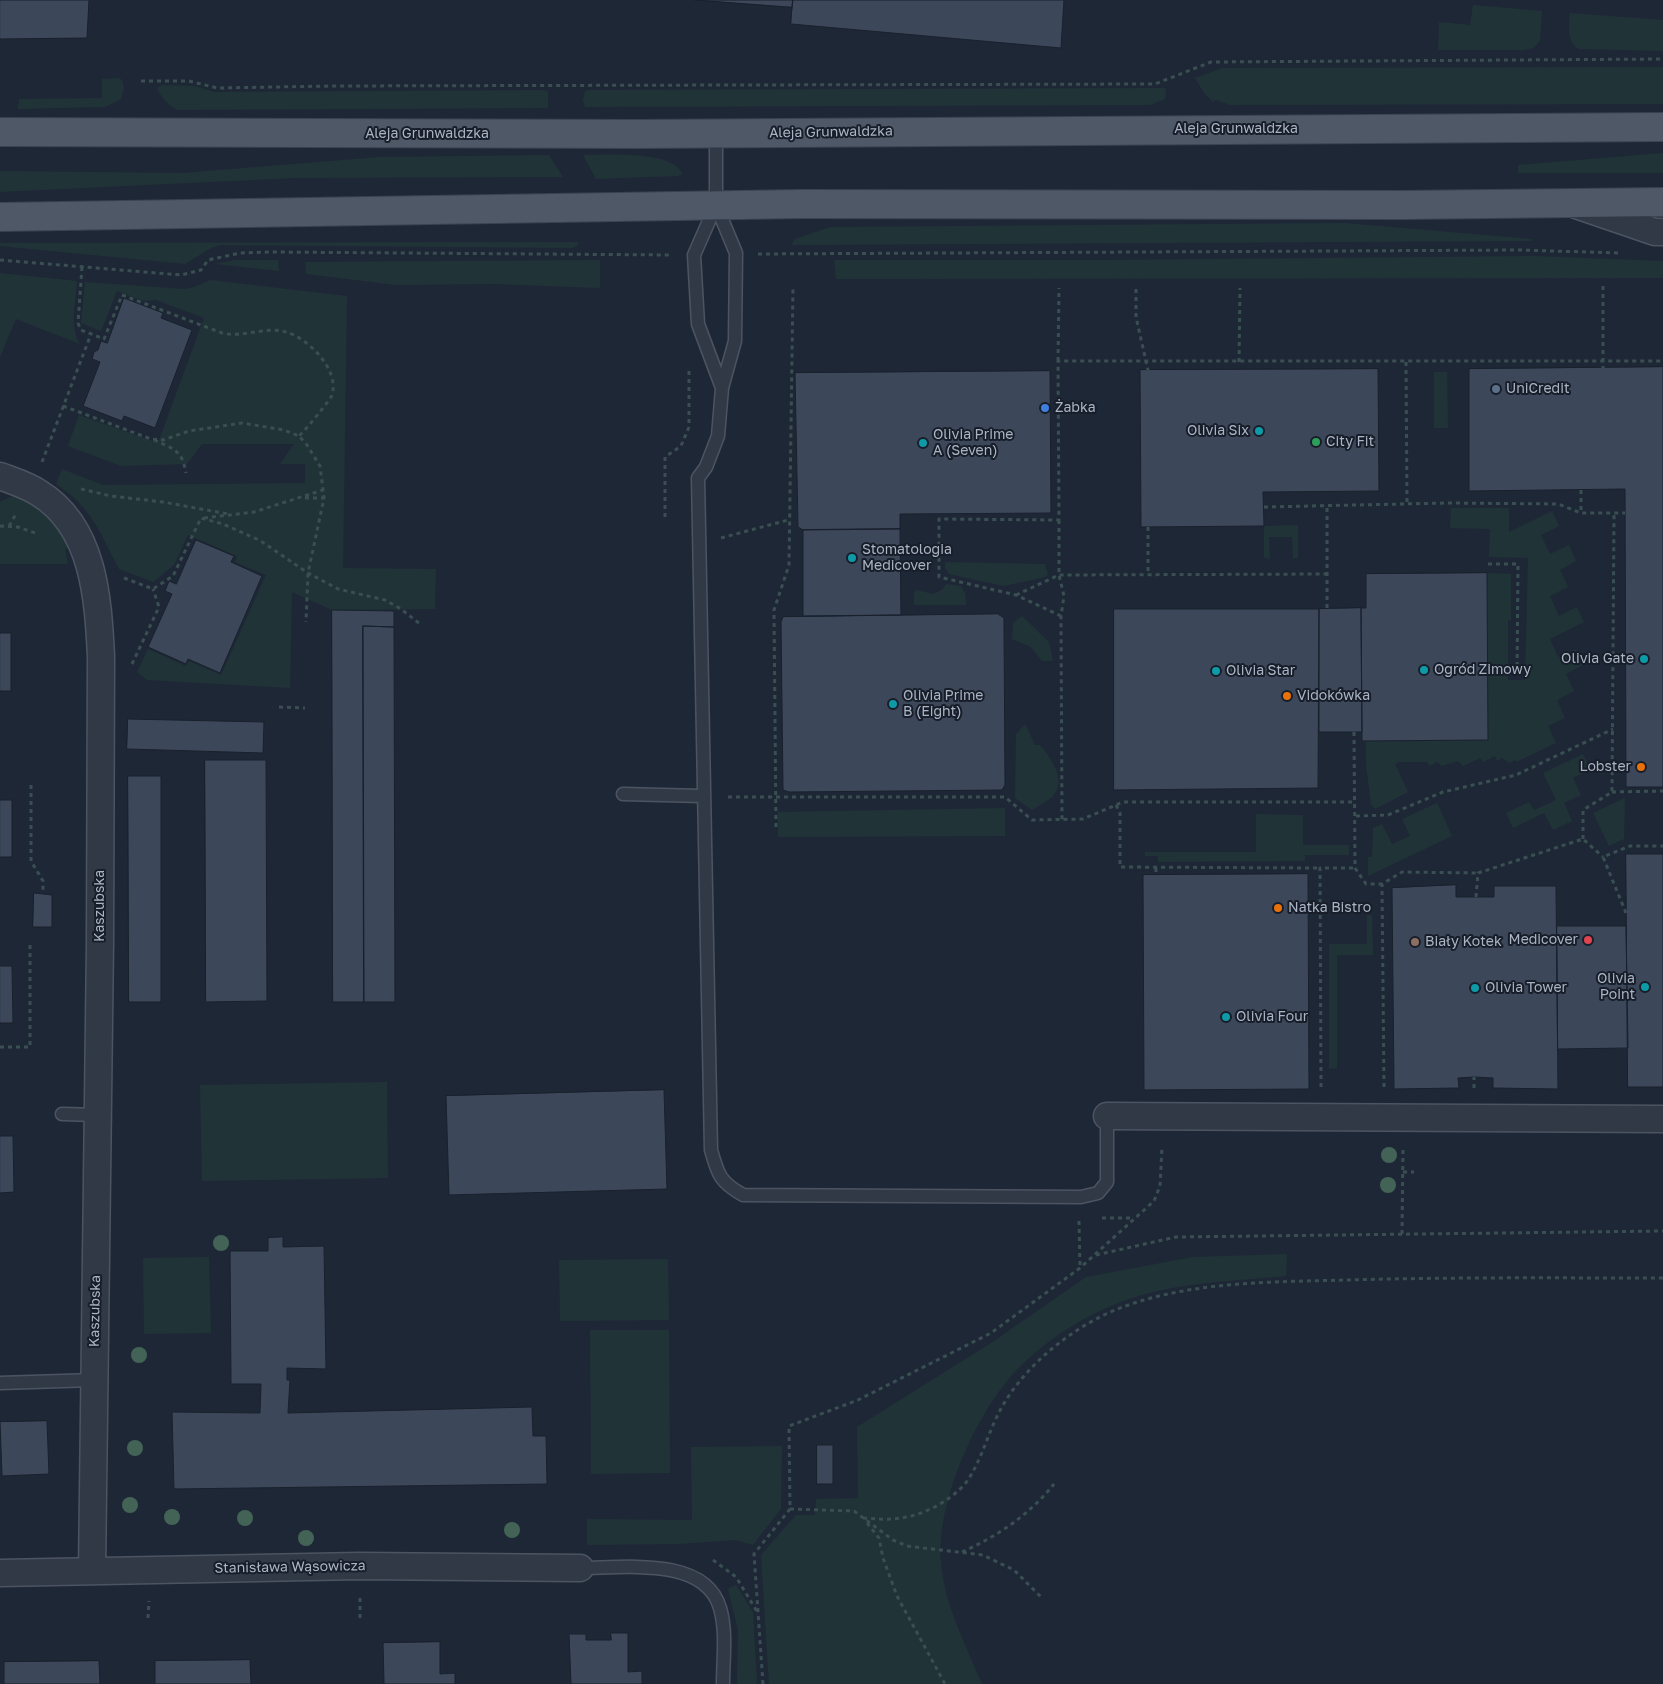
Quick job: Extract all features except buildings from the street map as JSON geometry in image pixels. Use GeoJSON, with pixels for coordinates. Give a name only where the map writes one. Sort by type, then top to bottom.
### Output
{"type":"FeatureCollection","features":[{"type":"Feature","properties":{"kind":"main road","name":"Aleja Grunwaldzka"},"geometry":{"type":"LineString","coordinates":[[0,132],[716,133],[1663,127]]}},
{"type":"Feature","properties":{"kind":"main road"},"geometry":{"type":"LineString","coordinates":[[0,217],[716,205],[1573,204],[1663,202]]}},
{"type":"Feature","properties":{"kind":"street"},"geometry":{"type":"LineString","coordinates":[[1573,204],[1654,232],[1663,232]]}},
{"type":"Feature","properties":{"kind":"street","name":"Kaszubska"},"geometry":{"type":"LineString","coordinates":[[0,476],[43,495],[59,509],[72,527],[82,546],[95,582],[98,615],[101,785],[92,1571]]}},
{"type":"Feature","properties":{"kind":"street"},"geometry":{"type":"LineString","coordinates":[[1107,1116],[1663,1119]]}},
{"type":"Feature","properties":{"kind":"street","name":"Stanisława Wąsowicza"},"geometry":{"type":"LineString","coordinates":[[0,1573],[360,1566],[580,1568]]}},
{"type":"Feature","properties":{"kind":"lane"},"geometry":{"type":"LineString","coordinates":[[716,133],[716,205],[736,252],[735,341],[722,388],[718,436],[706,467],[698,478],[702,796],[710,1150],[717,1173],[726,1186],[744,1195],[1081,1197],[1098,1193],[1107,1182],[1107,1116]]}},
{"type":"Feature","properties":{"kind":"lane"},"geometry":{"type":"LineString","coordinates":[[716,205],[694,255],[698,324],[722,388]]}},
{"type":"Feature","properties":{"kind":"lane"},"geometry":{"type":"LineString","coordinates":[[623,794],[702,796]]}},
{"type":"Feature","properties":{"kind":"lane"},"geometry":{"type":"LineString","coordinates":[[62,1114],[97,1115]]}},
{"type":"Feature","properties":{"kind":"lane"},"geometry":{"type":"LineString","coordinates":[[0,1383],[94,1380]]}},
{"type":"Feature","properties":{"kind":"lane"},"geometry":{"type":"LineString","coordinates":[[580,1568],[664,1569],[687,1574],[701,1580],[713,1591],[720,1608],[724,1629],[723,1684]]}},
{"type":"Feature","properties":{"kind":"path"},"geometry":{"type":"LineString","coordinates":[[141,81],[189,81],[217,88],[332,86],[1155,84],[1211,62],[1663,59]]}},
{"type":"Feature","properties":{"kind":"path"},"geometry":{"type":"LineString","coordinates":[[736,252],[1522,250],[1625,254]]}},
{"type":"Feature","properties":{"kind":"path"},"geometry":{"type":"LineString","coordinates":[[0,260],[180,275],[201,270],[208,260],[240,253],[694,255]]}},
{"type":"Feature","properties":{"kind":"path"},"geometry":{"type":"LineString","coordinates":[[82,268],[78,323],[81,330],[104,339],[122,294],[222,333],[234,336],[273,330],[295,336],[307,342],[326,364],[333,385],[332,396],[299,436]]}},
{"type":"Feature","properties":{"kind":"path"},"geometry":{"type":"LineString","coordinates":[[776,827],[774,610],[788,565],[793,286]]}},
{"type":"Feature","properties":{"kind":"path"},"geometry":{"type":"LineString","coordinates":[[1603,286],[1603,368]]}},
{"type":"Feature","properties":{"kind":"path"},"geometry":{"type":"LineString","coordinates":[[1059,288],[1059,575],[1064,596],[1061,616],[1062,820]]}},
{"type":"Feature","properties":{"kind":"path"},"geometry":{"type":"LineString","coordinates":[[1239,362],[1240,288]]}},
{"type":"Feature","properties":{"kind":"path"},"geometry":{"type":"LineString","coordinates":[[1136,289],[1136,317],[1148,362],[1148,370]]}},
{"type":"Feature","properties":{"kind":"path"},"geometry":{"type":"LineString","coordinates":[[42,462],[91,334]]}},
{"type":"Feature","properties":{"kind":"path"},"geometry":{"type":"LineString","coordinates":[[1058,361],[1663,361]]}},
{"type":"Feature","properties":{"kind":"path"},"geometry":{"type":"LineString","coordinates":[[1406,362],[1407,504]]}},
{"type":"Feature","properties":{"kind":"path"},"geometry":{"type":"LineString","coordinates":[[665,517],[665,457],[681,446],[688,427],[689,368]]}},
{"type":"Feature","properties":{"kind":"path"},"geometry":{"type":"LineString","coordinates":[[64,406],[151,439],[180,454],[184,460],[186,473]]}},
{"type":"Feature","properties":{"kind":"path"},"geometry":{"type":"LineString","coordinates":[[151,439],[163,440],[189,431],[242,423],[264,425],[299,436],[315,455],[320,466],[324,498],[308,573],[306,622]]}},
{"type":"Feature","properties":{"kind":"path"},"geometry":{"type":"LineString","coordinates":[[73,486],[111,496],[163,502],[228,514]]}},
{"type":"Feature","properties":{"kind":"path"},"geometry":{"type":"LineString","coordinates":[[201,518],[254,512],[323,490]]}},
{"type":"Feature","properties":{"kind":"path"},"geometry":{"type":"LineString","coordinates":[[1581,490],[1581,513]]}},
{"type":"Feature","properties":{"kind":"path"},"geometry":{"type":"LineString","coordinates":[[302,498],[324,498]]}},
{"type":"Feature","properties":{"kind":"path"},"geometry":{"type":"LineString","coordinates":[[1264,507],[1407,504],[1558,504],[1581,513],[1626,513]]}},
{"type":"Feature","properties":{"kind":"path"},"geometry":{"type":"LineString","coordinates":[[1326,608],[1327,506]]}},
{"type":"Feature","properties":{"kind":"path"},"geometry":{"type":"LineString","coordinates":[[1612,792],[1614,513]]}},
{"type":"Feature","properties":{"kind":"path"},"geometry":{"type":"LineString","coordinates":[[201,518],[223,524],[261,541],[308,573],[338,589],[385,600],[401,609],[420,624]]}},
{"type":"Feature","properties":{"kind":"path"},"geometry":{"type":"LineString","coordinates":[[190,541],[201,518]]}},
{"type":"Feature","properties":{"kind":"path"},"geometry":{"type":"LineString","coordinates":[[1059,520],[939,519],[939,577],[1016,595],[1061,616]]}},
{"type":"Feature","properties":{"kind":"path"},"geometry":{"type":"LineString","coordinates":[[699,544],[788,520]]}},
{"type":"Feature","properties":{"kind":"path"},"geometry":{"type":"LineString","coordinates":[[0,526],[18,526],[44,537]]}},
{"type":"Feature","properties":{"kind":"path"},"geometry":{"type":"LineString","coordinates":[[1148,527],[1148,575]]}},
{"type":"Feature","properties":{"kind":"path"},"geometry":{"type":"LineString","coordinates":[[1488,564],[1518,564],[1517,677]]}},
{"type":"Feature","properties":{"kind":"path"},"geometry":{"type":"LineString","coordinates":[[1016,595],[1059,575],[1327,574]]}},
{"type":"Feature","properties":{"kind":"path"},"geometry":{"type":"LineString","coordinates":[[130,666],[135,662],[159,607],[153,589]]}},
{"type":"Feature","properties":{"kind":"path"},"geometry":{"type":"LineString","coordinates":[[279,707],[305,708]]}},
{"type":"Feature","properties":{"kind":"path"},"geometry":{"type":"LineString","coordinates":[[1356,816],[1388,815],[1443,792],[1516,775],[1613,729]]}},
{"type":"Feature","properties":{"kind":"path"},"geometry":{"type":"LineString","coordinates":[[1354,732],[1355,868],[1366,884],[1382,884],[1402,872],[1478,873],[1583,839]]}},
{"type":"Feature","properties":{"kind":"path"},"geometry":{"type":"LineString","coordinates":[[31,786],[31,861],[43,881],[43,891]]}},
{"type":"Feature","properties":{"kind":"path"},"geometry":{"type":"LineString","coordinates":[[1626,913],[1603,857],[1583,839],[1583,810],[1612,792],[1663,791]]}},
{"type":"Feature","properties":{"kind":"path"},"geometry":{"type":"LineString","coordinates":[[740,797],[1005,798],[1032,820],[1083,818],[1122,802],[1356,802]]}},
{"type":"Feature","properties":{"kind":"path"},"geometry":{"type":"LineString","coordinates":[[1116,805],[1120,813],[1120,867],[1355,868]]}},
{"type":"Feature","properties":{"kind":"path"},"geometry":{"type":"LineString","coordinates":[[1603,857],[1630,846],[1663,846]]}},
{"type":"Feature","properties":{"kind":"path"},"geometry":{"type":"LineString","coordinates":[[1156,868],[1156,875]]}},
{"type":"Feature","properties":{"kind":"path"},"geometry":{"type":"LineString","coordinates":[[1320,868],[1321,1088]]}},
{"type":"Feature","properties":{"kind":"path"},"geometry":{"type":"LineString","coordinates":[[1476,897],[1478,873]]}},
{"type":"Feature","properties":{"kind":"path"},"geometry":{"type":"LineString","coordinates":[[1382,884],[1384,1088]]}},
{"type":"Feature","properties":{"kind":"path"},"geometry":{"type":"LineString","coordinates":[[0,1047],[30,1047],[30,941]]}},
{"type":"Feature","properties":{"kind":"path"},"geometry":{"type":"LineString","coordinates":[[763,1684],[754,1554],[790,1509],[789,1426],[858,1400],[991,1333],[1080,1268],[1154,1201],[1160,1186],[1163,1117]]}},
{"type":"Feature","properties":{"kind":"path"},"geometry":{"type":"LineString","coordinates":[[1402,1234],[1403,1118]]}},
{"type":"Feature","properties":{"kind":"path"},"geometry":{"type":"LineString","coordinates":[[1403,1172],[1414,1172]]}},
{"type":"Feature","properties":{"kind":"path"},"geometry":{"type":"LineString","coordinates":[[1079,1218],[1080,1268]]}},
{"type":"Feature","properties":{"kind":"path"},"geometry":{"type":"LineString","coordinates":[[1097,1218],[1134,1218]]}},
{"type":"Feature","properties":{"kind":"path"},"geometry":{"type":"LineString","coordinates":[[1094,1256],[1176,1237],[1663,1231]]}},
{"type":"Feature","properties":{"kind":"path"},"geometry":{"type":"LineString","coordinates":[[864,1518],[902,1518],[920,1513],[955,1493],[971,1476],[1003,1404],[1025,1376],[1064,1337],[1108,1313],[1164,1295],[1224,1286],[1273,1282],[1379,1279],[1663,1278]]}},
{"type":"Feature","properties":{"kind":"path"},"geometry":{"type":"LineString","coordinates":[[961,1552],[993,1538],[1013,1524],[1039,1502],[1054,1484]]}},
{"type":"Feature","properties":{"kind":"path"},"geometry":{"type":"LineString","coordinates":[[790,1509],[854,1511],[893,1540],[907,1546],[983,1555],[1014,1570],[1042,1598]]}},
{"type":"Feature","properties":{"kind":"path"},"geometry":{"type":"LineString","coordinates":[[864,1518],[879,1538],[883,1558],[897,1596],[945,1684]]}},
{"type":"Feature","properties":{"kind":"green space"},"geometry":{"type":"Polygon","coordinates":[[[1473,5],[1542,11],[1540,41],[1533,48],[1524,50],[1438,50],[1439,22],[1470,25],[1473,5]]]}},
{"type":"Feature","properties":{"kind":"green space"},"geometry":{"type":"Polygon","coordinates":[[[1570,13],[1663,20],[1663,51],[1579,49],[1570,38],[1570,13]]]}},
{"type":"Feature","properties":{"kind":"green space"},"geometry":{"type":"Polygon","coordinates":[[[1663,67],[1663,104],[1230,105],[1216,100],[1213,102],[1204,93],[1195,78],[1222,68],[1663,67]]]}},
{"type":"Feature","properties":{"kind":"green space"},"geometry":{"type":"Polygon","coordinates":[[[119,78],[122,80],[124,88],[121,99],[105,107],[18,109],[19,99],[102,98],[102,79],[119,78]]]}},
{"type":"Feature","properties":{"kind":"green space"},"geometry":{"type":"Polygon","coordinates":[[[161,85],[195,86],[214,92],[542,90],[548,91],[548,108],[177,110],[161,95],[157,88],[161,85]]]}},
{"type":"Feature","properties":{"kind":"green space"},"geometry":{"type":"Polygon","coordinates":[[[1166,88],[1165,99],[1150,105],[585,107],[583,101],[585,91],[590,90],[1166,88]]]}},
{"type":"Feature","properties":{"kind":"green space"},"geometry":{"type":"Polygon","coordinates":[[[1663,153],[1663,173],[1518,173],[1518,165],[1663,153]]]}},
{"type":"Feature","properties":{"kind":"green space"},"geometry":{"type":"Polygon","coordinates":[[[549,155],[563,177],[295,178],[0,192],[0,171],[182,173],[380,157],[549,155]]]}},
{"type":"Feature","properties":{"kind":"green space"},"geometry":{"type":"Polygon","coordinates":[[[583,155],[653,157],[676,166],[682,174],[678,176],[596,179],[583,155]]]}},
{"type":"Feature","properties":{"kind":"green space"},"geometry":{"type":"Polygon","coordinates":[[[1345,223],[1532,239],[1531,241],[791,245],[795,239],[830,227],[1345,223]]]}},
{"type":"Feature","properties":{"kind":"green space"},"geometry":{"type":"Polygon","coordinates":[[[579,242],[577,246],[572,248],[220,245],[211,248],[185,264],[0,246],[0,243],[579,242]]]}},
{"type":"Feature","properties":{"kind":"green space"},"geometry":{"type":"Polygon","coordinates":[[[1534,256],[1663,261],[1663,278],[836,279],[834,260],[1105,260],[1534,256]]]}},
{"type":"Feature","properties":{"kind":"green space"},"geometry":{"type":"Polygon","coordinates":[[[235,260],[278,260],[279,271],[215,264],[235,260]]]}},
{"type":"Feature","properties":{"kind":"green space"},"geometry":{"type":"Polygon","coordinates":[[[600,260],[600,288],[494,284],[396,285],[306,274],[305,262],[600,260]]]}},
{"type":"Feature","properties":{"kind":"green space"},"geometry":{"type":"Polygon","coordinates":[[[0,273],[77,281],[74,322],[80,344],[16,319],[0,357],[0,273]]]}},
{"type":"Feature","properties":{"kind":"green space"},"geometry":{"type":"Polygon","coordinates":[[[210,280],[347,296],[343,568],[436,569],[435,609],[332,610],[292,592],[290,688],[147,680],[137,672],[148,649],[186,666],[189,661],[221,675],[266,575],[235,562],[237,556],[188,535],[174,565],[153,582],[119,569],[100,532],[87,512],[79,502],[56,484],[62,469],[103,485],[305,483],[305,464],[280,464],[294,444],[202,444],[187,464],[121,466],[68,446],[79,415],[158,443],[204,318],[156,300],[144,301],[117,291],[101,331],[81,323],[85,282],[184,289],[195,287],[210,280]]]}},
{"type":"Feature","properties":{"kind":"green space"},"geometry":{"type":"Polygon","coordinates":[[[1434,372],[1447,372],[1448,428],[1434,428],[1434,372]]]}},
{"type":"Feature","properties":{"kind":"green space"},"geometry":{"type":"Polygon","coordinates":[[[21,492],[41,504],[72,544],[65,550],[68,564],[0,564],[0,502],[21,492]]]}},
{"type":"Feature","properties":{"kind":"green space"},"geometry":{"type":"Polygon","coordinates":[[[1451,508],[1509,508],[1509,532],[1552,511],[1559,526],[1541,535],[1550,554],[1569,545],[1576,561],[1560,570],[1568,587],[1550,596],[1559,616],[1577,607],[1584,622],[1550,639],[1558,657],[1576,649],[1583,665],[1566,674],[1574,691],[1557,700],[1565,718],[1548,726],[1556,743],[1510,763],[1502,758],[1497,761],[1495,756],[1483,762],[1480,758],[1463,766],[1458,761],[1442,766],[1437,762],[1430,766],[1427,762],[1399,762],[1395,764],[1408,792],[1375,809],[1371,804],[1366,764],[1366,741],[1487,573],[1511,574],[1511,620],[1508,620],[1508,680],[1525,680],[1528,558],[1489,557],[1490,529],[1450,528],[1451,508]]]}},
{"type":"Feature","properties":{"kind":"green space"},"geometry":{"type":"Polygon","coordinates":[[[1298,525],[1298,558],[1293,558],[1292,537],[1269,537],[1270,559],[1264,558],[1264,526],[1298,525]]]}},
{"type":"Feature","properties":{"kind":"green space"},"geometry":{"type":"Polygon","coordinates":[[[945,562],[1045,564],[1048,574],[1045,577],[1004,586],[949,574],[945,568],[945,562]]]}},
{"type":"Feature","properties":{"kind":"green space"},"geometry":{"type":"Polygon","coordinates":[[[946,584],[961,586],[965,593],[966,605],[914,605],[914,592],[917,590],[933,594],[942,590],[946,584]]]}},
{"type":"Feature","properties":{"kind":"green space"},"geometry":{"type":"Polygon","coordinates":[[[1022,616],[1049,642],[1053,661],[1042,661],[1031,647],[1012,639],[1013,623],[1022,616]]]}},
{"type":"Feature","properties":{"kind":"green space"},"geometry":{"type":"Polygon","coordinates":[[[1025,724],[1035,745],[1040,745],[1049,756],[1058,777],[1057,791],[1052,797],[1032,810],[1015,798],[1016,734],[1025,724]]]}},
{"type":"Feature","properties":{"kind":"green space"},"geometry":{"type":"Polygon","coordinates":[[[1583,754],[1590,769],[1573,778],[1581,795],[1564,803],[1572,821],[1553,830],[1544,813],[1513,828],[1506,813],[1529,802],[1534,810],[1556,800],[1543,773],[1583,754]]]}},
{"type":"Feature","properties":{"kind":"green space"},"geometry":{"type":"Polygon","coordinates":[[[1625,798],[1624,839],[1609,846],[1593,813],[1625,798]]]}},
{"type":"Feature","properties":{"kind":"green space"},"geometry":{"type":"Polygon","coordinates":[[[1437,803],[1452,836],[1368,876],[1368,857],[1372,857],[1373,828],[1382,824],[1392,844],[1410,836],[1402,819],[1437,803]]]}},
{"type":"Feature","properties":{"kind":"green space"},"geometry":{"type":"Polygon","coordinates":[[[1005,808],[1005,836],[778,837],[778,812],[1005,808]]]}},
{"type":"Feature","properties":{"kind":"green space"},"geometry":{"type":"Polygon","coordinates":[[[1256,814],[1303,815],[1303,845],[1349,845],[1349,855],[1305,855],[1305,861],[1158,862],[1158,856],[1145,856],[1145,852],[1256,852],[1256,814]]]}},
{"type":"Feature","properties":{"kind":"green space"},"geometry":{"type":"Polygon","coordinates":[[[1367,915],[1372,915],[1373,955],[1337,955],[1337,1068],[1329,1069],[1329,944],[1367,944],[1367,915]]]}},
{"type":"Feature","properties":{"kind":"green space"},"geometry":{"type":"Polygon","coordinates":[[[387,1082],[388,1178],[202,1181],[200,1085],[387,1082]]]}},
{"type":"Feature","properties":{"kind":"green space"},"geometry":{"type":"Polygon","coordinates":[[[1287,1254],[1286,1276],[1189,1285],[1132,1298],[1099,1311],[1052,1339],[1012,1375],[998,1393],[984,1414],[960,1463],[951,1489],[941,1539],[941,1562],[946,1594],[982,1684],[769,1684],[761,1555],[796,1515],[815,1515],[816,1499],[858,1498],[857,1427],[991,1343],[1086,1277],[1193,1257],[1287,1254]]]}},
{"type":"Feature","properties":{"kind":"green space"},"geometry":{"type":"Polygon","coordinates":[[[209,1257],[211,1333],[144,1334],[143,1258],[209,1257]]]}},
{"type":"Feature","properties":{"kind":"green space"},"geometry":{"type":"Polygon","coordinates":[[[668,1259],[669,1320],[560,1321],[559,1260],[668,1259]]]}},
{"type":"Feature","properties":{"kind":"green space"},"geometry":{"type":"Polygon","coordinates":[[[590,1330],[669,1330],[670,1473],[591,1474],[590,1330]]]}},
{"type":"Feature","properties":{"kind":"green space"},"geometry":{"type":"Polygon","coordinates":[[[782,1446],[781,1509],[753,1545],[736,1540],[678,1544],[587,1545],[587,1519],[692,1520],[691,1447],[782,1446]]]}},
{"type":"Feature","properties":{"kind":"green space"},"geometry":{"type":"Polygon","coordinates":[[[736,1585],[753,1612],[757,1684],[737,1684],[738,1630],[728,1589],[736,1585]]]}},
{"type":"Feature","properties":{"kind":"place","name":"UniCredit"},"geometry":{"type":"Point","coordinates":[1496,389]}},
{"type":"Feature","properties":{"kind":"place","name":"Żabka"},"geometry":{"type":"Point","coordinates":[1045,408]}},
{"type":"Feature","properties":{"kind":"place","name":"Olivia Six"},"geometry":{"type":"Point","coordinates":[1259,431]}},
{"type":"Feature","properties":{"kind":"place","name":"City Fit"},"geometry":{"type":"Point","coordinates":[1316,442]}},
{"type":"Feature","properties":{"kind":"place","name":"Olivia Prime A (Seven)"},"geometry":{"type":"Point","coordinates":[923,443]}},
{"type":"Feature","properties":{"kind":"place","name":"Stomatologia Medicover"},"geometry":{"type":"Point","coordinates":[852,558]}},
{"type":"Feature","properties":{"kind":"place","name":"Olivia Gate"},"geometry":{"type":"Point","coordinates":[1644,659]}},
{"type":"Feature","properties":{"kind":"place","name":"Ogród Zimowy"},"geometry":{"type":"Point","coordinates":[1424,670]}},
{"type":"Feature","properties":{"kind":"place","name":"Olivia Star"},"geometry":{"type":"Point","coordinates":[1216,671]}},
{"type":"Feature","properties":{"kind":"place","name":"Vidokówka"},"geometry":{"type":"Point","coordinates":[1287,696]}},
{"type":"Feature","properties":{"kind":"place","name":"Olivia Prime B (Eight)"},"geometry":{"type":"Point","coordinates":[893,704]}},
{"type":"Feature","properties":{"kind":"place","name":"Lobster"},"geometry":{"type":"Point","coordinates":[1641,767]}},
{"type":"Feature","properties":{"kind":"place","name":"Natka Bistro"},"geometry":{"type":"Point","coordinates":[1278,908]}},
{"type":"Feature","properties":{"kind":"place","name":"Medicover"},"geometry":{"type":"Point","coordinates":[1588,940]}},
{"type":"Feature","properties":{"kind":"place","name":"Biały Kotek"},"geometry":{"type":"Point","coordinates":[1415,942]}},
{"type":"Feature","properties":{"kind":"place","name":"Olivia Point"},"geometry":{"type":"Point","coordinates":[1645,987]}},
{"type":"Feature","properties":{"kind":"place","name":"Olivia Tower"},"geometry":{"type":"Point","coordinates":[1475,988]}},
{"type":"Feature","properties":{"kind":"place","name":"Olivia Four"},"geometry":{"type":"Point","coordinates":[1226,1017]}}]}
